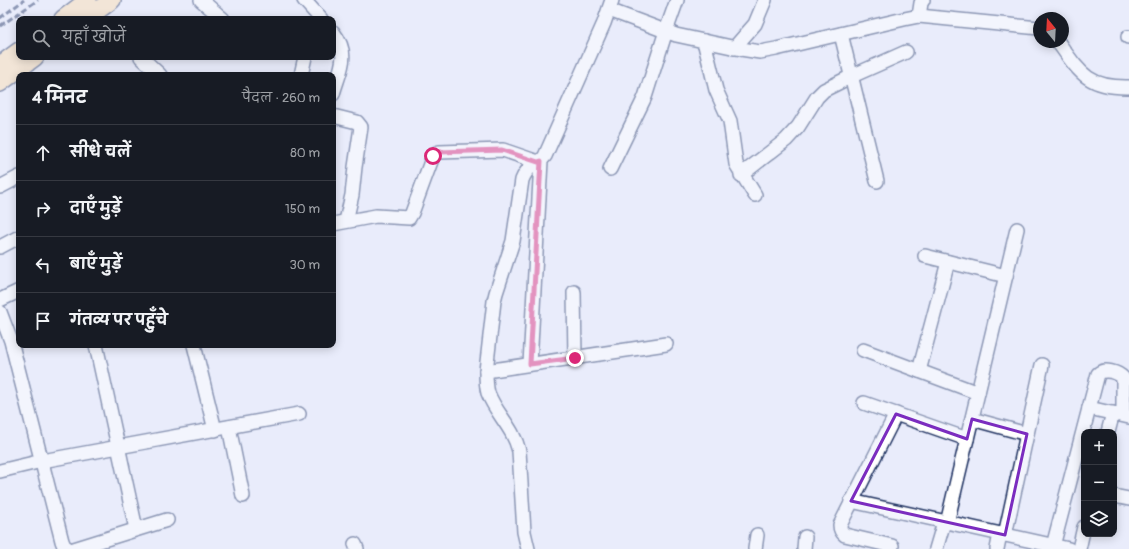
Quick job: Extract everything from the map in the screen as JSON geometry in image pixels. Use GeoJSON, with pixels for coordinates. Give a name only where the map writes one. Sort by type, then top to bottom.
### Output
{"type":"FeatureCollection","features":[{"type":"Feature","properties":{"kind":"main road"},"geometry":{"type":"LineString","coordinates":[[78,16],[92,13],[112,0]]}},
{"type":"Feature","properties":{"kind":"main road"},"geometry":{"type":"LineString","coordinates":[[0,65],[16,53]]}},
{"type":"Feature","properties":{"kind":"main road"},"geometry":{"type":"LineString","coordinates":[[0,83],[31,60]]}},
{"type":"Feature","properties":{"kind":"street"},"geometry":{"type":"LineString","coordinates":[[201,0],[220,16]]}},
{"type":"Feature","properties":{"kind":"street"},"geometry":{"type":"LineString","coordinates":[[304,0],[316,16]]}},
{"type":"Feature","properties":{"kind":"street"},"geometry":{"type":"LineString","coordinates":[[610,169],[645,97],[677,0]]}},
{"type":"Feature","properties":{"kind":"street"},"geometry":{"type":"LineString","coordinates":[[734,48],[755,24],[765,0]]}},
{"type":"Feature","properties":{"kind":"street"},"geometry":{"type":"LineString","coordinates":[[919,16],[921,3],[923,0]]}},
{"type":"Feature","properties":{"kind":"street"},"geometry":{"type":"LineString","coordinates":[[528,549],[524,532],[516,441],[513,433],[492,402],[488,392],[486,371],[496,293],[513,241],[519,190],[522,180],[526,172],[532,166],[546,156],[611,5],[676,35],[734,48],[760,52],[784,48],[919,16],[1033,27]]}},
{"type":"Feature","properties":{"kind":"street"},"geometry":{"type":"LineString","coordinates":[[842,34],[877,181]]}},
{"type":"Feature","properties":{"kind":"street"},"geometry":{"type":"LineString","coordinates":[[336,37],[342,46],[344,57],[336,84]]}},
{"type":"Feature","properties":{"kind":"street"},"geometry":{"type":"LineString","coordinates":[[704,41],[716,90],[730,121],[736,164],[741,175],[755,195]]}},
{"type":"Feature","properties":{"kind":"street"},"geometry":{"type":"LineString","coordinates":[[1062,48],[1080,73],[1092,81],[1107,86],[1129,87]]}},
{"type":"Feature","properties":{"kind":"street"},"geometry":{"type":"LineString","coordinates":[[741,175],[792,134],[820,93],[828,87],[906,52]]}},
{"type":"Feature","properties":{"kind":"street"},"geometry":{"type":"LineString","coordinates":[[144,60],[157,72]]}},
{"type":"Feature","properties":{"kind":"street"},"geometry":{"type":"LineString","coordinates":[[302,72],[304,60]]}},
{"type":"Feature","properties":{"kind":"street"},"geometry":{"type":"LineString","coordinates":[[336,117],[357,122],[361,127],[352,195],[346,222]]}},
{"type":"Feature","properties":{"kind":"street"},"geometry":{"type":"LineString","coordinates":[[336,224],[376,216],[408,218],[412,213],[433,156],[436,153],[502,150],[540,161]]}},
{"type":"Feature","properties":{"kind":"street"},"geometry":{"type":"LineString","coordinates":[[530,364],[540,161]]}},
{"type":"Feature","properties":{"kind":"street"},"geometry":{"type":"LineString","coordinates":[[0,187],[16,179]]}},
{"type":"Feature","properties":{"kind":"street"},"geometry":{"type":"LineString","coordinates":[[936,549],[946,522],[1017,229]]}},
{"type":"Feature","properties":{"kind":"street"},"geometry":{"type":"LineString","coordinates":[[0,247],[16,239]]}},
{"type":"Feature","properties":{"kind":"street"},"geometry":{"type":"LineString","coordinates":[[925,256],[1006,276]]}},
{"type":"Feature","properties":{"kind":"street"},"geometry":{"type":"LineString","coordinates":[[920,371],[948,262]]}},
{"type":"Feature","properties":{"kind":"street"},"geometry":{"type":"LineString","coordinates":[[0,300],[16,292]]}},
{"type":"Feature","properties":{"kind":"street"},"geometry":{"type":"LineString","coordinates":[[574,292],[575,358]]}},
{"type":"Feature","properties":{"kind":"street"},"geometry":{"type":"LineString","coordinates":[[0,312],[11,341],[62,542],[64,546],[69,549]]}},
{"type":"Feature","properties":{"kind":"street"},"geometry":{"type":"LineString","coordinates":[[486,371],[666,344]]}},
{"type":"Feature","properties":{"kind":"street"},"geometry":{"type":"LineString","coordinates":[[97,348],[136,530]]}},
{"type":"Feature","properties":{"kind":"street"},"geometry":{"type":"LineString","coordinates":[[195,348],[215,430]]}},
{"type":"Feature","properties":{"kind":"street"},"geometry":{"type":"LineString","coordinates":[[863,350],[978,393]]}},
{"type":"Feature","properties":{"kind":"street"},"geometry":{"type":"LineString","coordinates":[[997,549],[1002,535],[1027,434],[1042,365]]}},
{"type":"Feature","properties":{"kind":"street"},"geometry":{"type":"LineString","coordinates":[[1051,547],[1098,374],[1104,371],[1116,373],[1123,378],[1122,415],[1110,429]]}},
{"type":"Feature","properties":{"kind":"street"},"geometry":{"type":"LineString","coordinates":[[864,403],[967,439]]}},
{"type":"Feature","properties":{"kind":"street"},"geometry":{"type":"LineString","coordinates":[[1089,408],[1122,415]]}},
{"type":"Feature","properties":{"kind":"street"},"geometry":{"type":"LineString","coordinates":[[0,471],[42,461],[299,414]]}},
{"type":"Feature","properties":{"kind":"street"},"geometry":{"type":"LineString","coordinates":[[892,546],[860,544],[845,535],[840,529],[840,525],[896,414]]}},
{"type":"Feature","properties":{"kind":"street"},"geometry":{"type":"LineString","coordinates":[[972,419],[1027,434]]}},
{"type":"Feature","properties":{"kind":"street"},"geometry":{"type":"LineString","coordinates":[[229,427],[243,496]]}},
{"type":"Feature","properties":{"kind":"street"},"geometry":{"type":"LineString","coordinates":[[1117,497],[1129,499]]}},
{"type":"Feature","properties":{"kind":"street"},"geometry":{"type":"LineString","coordinates":[[851,502],[946,522],[1051,547],[1069,549]]}},
{"type":"Feature","properties":{"kind":"street"},"geometry":{"type":"LineString","coordinates":[[74,549],[167,520]]}},
{"type":"Feature","properties":{"kind":"street"},"geometry":{"type":"LineString","coordinates":[[755,549],[757,535]]}},
{"type":"Feature","properties":{"kind":"street"},"geometry":{"type":"LineString","coordinates":[[1079,549],[1082,537]]}},
{"type":"Feature","properties":{"kind":"highlighted area"},"geometry":{"type":"Polygon","coordinates":[[[896,414],[967,439],[972,419],[1027,434],[1005,535],[851,501],[896,414]]]}},
{"type":"Feature","properties":{"kind":"railway"},"geometry":{"type":"LineString","coordinates":[[0,18],[24,0]]}},
{"type":"Feature","properties":{"kind":"railway"},"geometry":{"type":"LineString","coordinates":[[0,26],[38,0]]}},
{"type":"Feature","properties":{"kind":"route"},"geometry":{"type":"LineString","coordinates":[[433,156],[439,152],[496,149],[508,151],[538,162],[541,161],[530,364],[575,358]]}}]}
